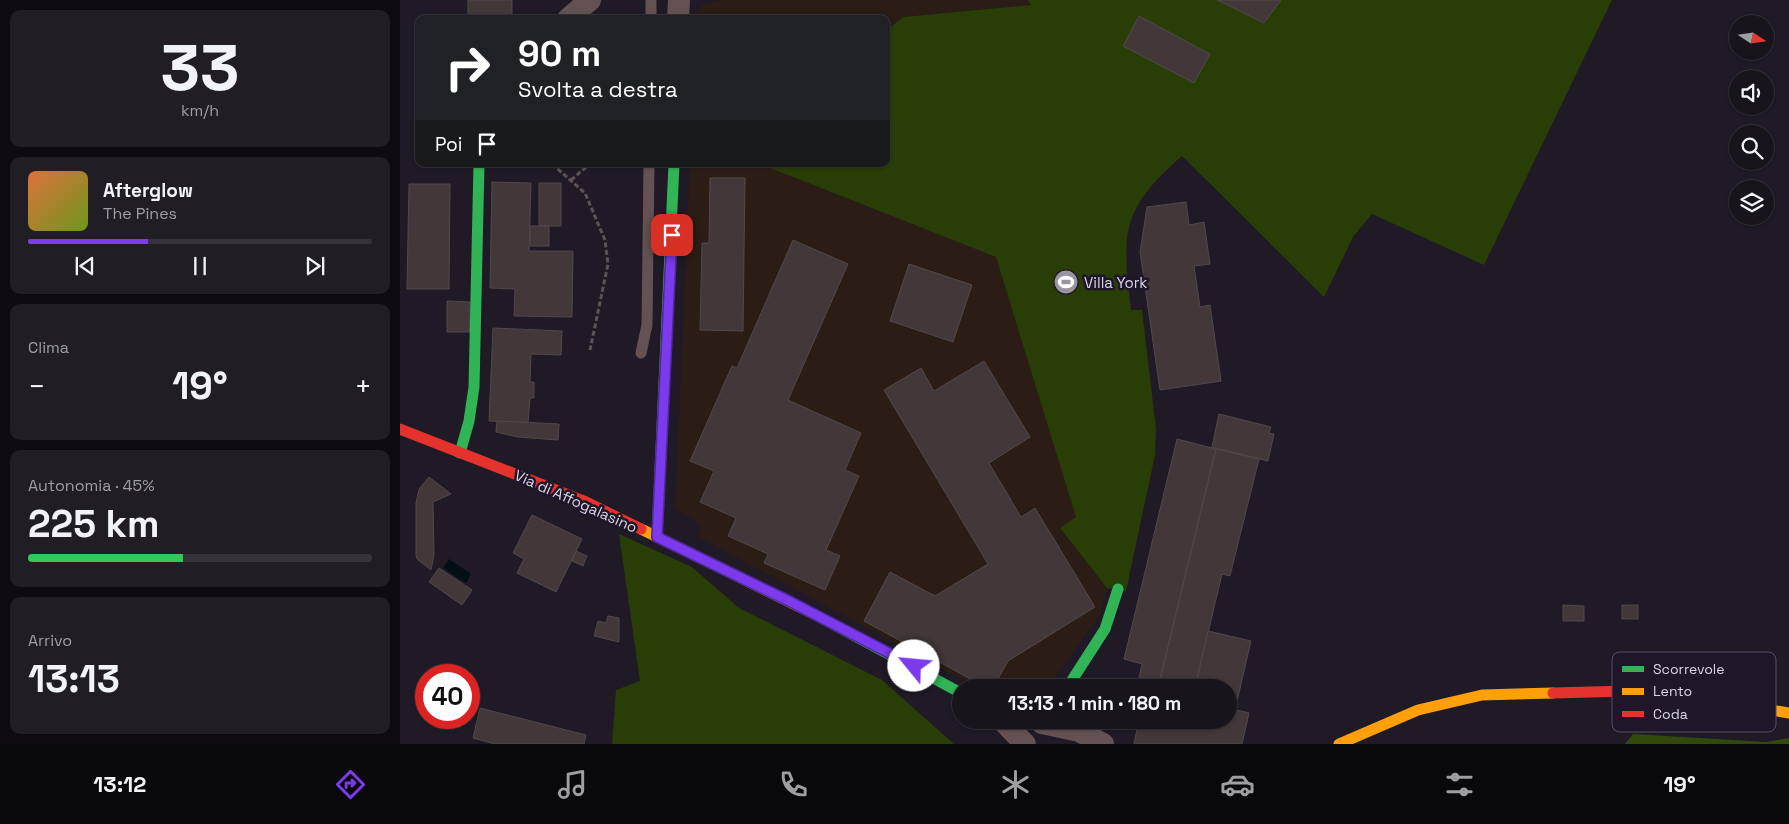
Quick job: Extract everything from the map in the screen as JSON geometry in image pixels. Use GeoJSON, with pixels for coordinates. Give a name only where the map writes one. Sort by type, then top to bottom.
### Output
{"type":"FeatureCollection","features":[{"type":"Feature","properties":{"kind":"street"},"geometry":{"type":"LineString","coordinates":[[573,15],[590,0]]}},
{"type":"Feature","properties":{"kind":"street"},"geometry":{"type":"LineString","coordinates":[[678,15],[679,0]]}},
{"type":"Feature","properties":{"kind":"street"},"geometry":{"type":"LineString","coordinates":[[460,453],[470,422],[474,387],[479,167]]}},
{"type":"Feature","properties":{"kind":"street"},"geometry":{"type":"LineString","coordinates":[[657,537],[674,167]]}},
{"type":"Feature","properties":{"kind":"street","name":"Via di Affogalasino"},"geometry":{"type":"LineString","coordinates":[[400,429],[578,498],[791,602],[952,688]]}},
{"type":"Feature","properties":{"kind":"street"},"geometry":{"type":"LineString","coordinates":[[1073,679],[1110,622],[1118,588]]}},
{"type":"Feature","properties":{"kind":"street"},"geometry":{"type":"LineString","coordinates":[[1339,744],[1418,710],[1482,695],[1612,691]]}},
{"type":"Feature","properties":{"kind":"street"},"geometry":{"type":"LineString","coordinates":[[1776,711],[1789,713]]}},
{"type":"Feature","properties":{"kind":"street"},"geometry":{"type":"LineString","coordinates":[[1011,729],[1025,744],[1037,729]]}},
{"type":"Feature","properties":{"kind":"street"},"geometry":{"type":"LineString","coordinates":[[1072,729],[1103,744]]}},
{"type":"Feature","properties":{"kind":"lane"},"geometry":{"type":"LineString","coordinates":[[651,0],[651,15]]}},
{"type":"Feature","properties":{"kind":"lane"},"geometry":{"type":"LineString","coordinates":[[641,353],[647,325],[649,167]]}},
{"type":"Feature","properties":{"kind":"path"},"geometry":{"type":"LineString","coordinates":[[556,167],[585,193],[605,240],[608,264],[590,350]]}},
{"type":"Feature","properties":{"kind":"path"},"geometry":{"type":"LineString","coordinates":[[571,180],[586,167]]}},
{"type":"Feature","properties":{"kind":"shaded area"},"geometry":{"type":"Polygon","coordinates":[[[726,0],[1028,0],[1032,5],[903,17],[890,28],[890,15],[695,15],[695,12],[704,4],[726,0]]]}},
{"type":"Feature","properties":{"kind":"shaded area"},"geometry":{"type":"Polygon","coordinates":[[[690,167],[768,167],[996,257],[1077,517],[1060,528],[1107,588],[1100,615],[1054,679],[961,679],[699,537],[701,527],[693,518],[675,509],[690,167]]]}},
{"type":"Feature","properties":{"kind":"shaded area"},"geometry":{"type":"Polygon","coordinates":[[[449,559],[471,574],[466,583],[443,568],[449,559]]]}},
{"type":"Feature","properties":{"kind":"green space","name":"Villa York"},"geometry":{"type":"Polygon","coordinates":[[[1028,0],[1612,0],[1484,265],[1372,214],[1353,237],[1324,297],[1182,156],[1147,192],[1136,208],[1130,224],[1126,261],[1131,310],[1142,310],[1156,429],[1155,455],[1126,591],[1107,588],[1060,528],[1076,517],[996,257],[768,167],[890,167],[890,28],[903,17],[1031,5],[1028,0]]]}},
{"type":"Feature","properties":{"kind":"green space"},"geometry":{"type":"Polygon","coordinates":[[[619,534],[692,567],[739,608],[882,680],[954,744],[612,744],[616,690],[640,681],[619,534]]]}},
{"type":"Feature","properties":{"kind":"green space"},"geometry":{"type":"Polygon","coordinates":[[[1633,734],[1766,742],[1789,738],[1789,744],[1625,744],[1633,734]]]}},
{"type":"Feature","properties":{"kind":"building"},"geometry":{"type":"Polygon","coordinates":[[[468,0],[512,0],[512,15],[468,15],[468,0]]]}},
{"type":"Feature","properties":{"kind":"building"},"geometry":{"type":"Polygon","coordinates":[[[1217,0],[1281,0],[1264,23],[1217,0]]]}},
{"type":"Feature","properties":{"kind":"building"},"geometry":{"type":"Polygon","coordinates":[[[1139,16],[1210,54],[1194,83],[1123,46],[1139,16]]]}},
{"type":"Feature","properties":{"kind":"building"},"geometry":{"type":"Polygon","coordinates":[[[710,178],[745,178],[743,331],[700,330],[702,243],[709,243],[710,178]]]}},
{"type":"Feature","properties":{"kind":"building"},"geometry":{"type":"Polygon","coordinates":[[[492,182],[531,183],[529,251],[573,251],[572,317],[514,316],[515,289],[490,288],[492,182]]]}},
{"type":"Feature","properties":{"kind":"building"},"geometry":{"type":"Polygon","coordinates":[[[539,183],[561,183],[561,226],[539,226],[539,183]]]}},
{"type":"Feature","properties":{"kind":"building"},"geometry":{"type":"Polygon","coordinates":[[[409,184],[450,184],[449,289],[407,289],[409,184]]]}},
{"type":"Feature","properties":{"kind":"building"},"geometry":{"type":"Polygon","coordinates":[[[1186,202],[1189,225],[1204,222],[1210,264],[1194,266],[1200,307],[1210,305],[1221,381],[1160,390],[1140,252],[1147,207],[1186,202]]]}},
{"type":"Feature","properties":{"kind":"building"},"geometry":{"type":"Polygon","coordinates":[[[530,226],[549,226],[549,246],[530,246],[530,226]]]}},
{"type":"Feature","properties":{"kind":"building"},"geometry":{"type":"Polygon","coordinates":[[[793,240],[848,264],[788,400],[861,433],[845,470],[859,476],[826,550],[840,556],[825,590],[764,563],[768,554],[728,536],[736,518],[700,502],[714,471],[690,461],[732,366],[737,368],[793,240]]]}},
{"type":"Feature","properties":{"kind":"building"},"geometry":{"type":"Polygon","coordinates":[[[909,264],[972,285],[953,342],[890,321],[909,264]]]}},
{"type":"Feature","properties":{"kind":"building"},"geometry":{"type":"Polygon","coordinates":[[[447,301],[470,302],[470,332],[447,332],[447,301]]]}},
{"type":"Feature","properties":{"kind":"building"},"geometry":{"type":"Polygon","coordinates":[[[493,328],[562,331],[561,355],[531,354],[530,382],[534,382],[534,398],[530,398],[528,423],[489,421],[493,328]]]}},
{"type":"Feature","properties":{"kind":"building"},"geometry":{"type":"Polygon","coordinates":[[[984,361],[1030,437],[989,463],[1021,517],[1035,508],[1095,607],[1008,661],[998,679],[970,679],[864,621],[890,572],[935,596],[988,564],[884,390],[921,368],[934,391],[984,361]]]}},
{"type":"Feature","properties":{"kind":"building"},"geometry":{"type":"Polygon","coordinates":[[[1219,414],[1271,427],[1269,433],[1274,434],[1268,461],[1212,447],[1219,414]]]}},
{"type":"Feature","properties":{"kind":"building"},"geometry":{"type":"Polygon","coordinates":[[[497,421],[559,424],[558,440],[518,437],[496,432],[497,421]]]}},
{"type":"Feature","properties":{"kind":"building"},"geometry":{"type":"Polygon","coordinates":[[[1177,439],[1216,449],[1160,679],[1139,679],[1142,664],[1124,659],[1177,439]]]}},
{"type":"Feature","properties":{"kind":"building"},"geometry":{"type":"Polygon","coordinates":[[[1216,449],[1259,459],[1230,576],[1222,574],[1197,679],[1160,679],[1216,449]]]}},
{"type":"Feature","properties":{"kind":"building"},"geometry":{"type":"Polygon","coordinates":[[[429,477],[451,494],[433,502],[434,555],[431,570],[417,559],[416,555],[416,503],[419,489],[429,477]]]}},
{"type":"Feature","properties":{"kind":"building"},"geometry":{"type":"Polygon","coordinates":[[[532,515],[582,539],[556,592],[517,573],[524,559],[513,553],[532,515]]]}},
{"type":"Feature","properties":{"kind":"building"},"geometry":{"type":"Polygon","coordinates":[[[576,551],[587,556],[583,566],[572,561],[576,551]]]}},
{"type":"Feature","properties":{"kind":"building"},"geometry":{"type":"Polygon","coordinates":[[[439,568],[472,590],[462,605],[429,582],[439,568]]]}},
{"type":"Feature","properties":{"kind":"building"},"geometry":{"type":"Polygon","coordinates":[[[1563,605],[1584,606],[1584,621],[1563,621],[1563,605]]]}},
{"type":"Feature","properties":{"kind":"building"},"geometry":{"type":"Polygon","coordinates":[[[1622,605],[1638,605],[1638,619],[1622,619],[1622,605]]]}},
{"type":"Feature","properties":{"kind":"building"},"geometry":{"type":"Polygon","coordinates":[[[608,616],[619,618],[619,642],[594,636],[598,621],[606,623],[608,616]]]}},
{"type":"Feature","properties":{"kind":"building"},"geometry":{"type":"Polygon","coordinates":[[[1208,631],[1251,641],[1237,701],[1237,679],[1197,679],[1208,631]]]}},
{"type":"Feature","properties":{"kind":"building"},"geometry":{"type":"Polygon","coordinates":[[[480,708],[586,735],[584,744],[495,744],[473,738],[475,729],[480,729],[480,708]]]}},
{"type":"Feature","properties":{"kind":"building"},"geometry":{"type":"Polygon","coordinates":[[[1237,710],[1249,713],[1242,744],[1134,744],[1137,729],[1237,729],[1237,710]]]}},
{"type":"Feature","properties":{"kind":"traffic: fast"},"geometry":{"type":"LineString","coordinates":[[460,453],[469,421],[474,387],[479,167]]}},
{"type":"Feature","properties":{"kind":"traffic: fast"},"geometry":{"type":"LineString","coordinates":[[657,537],[674,167]]}},
{"type":"Feature","properties":{"kind":"traffic: fast"},"geometry":{"type":"LineString","coordinates":[[1073,679],[1105,629],[1118,589]]}},
{"type":"Feature","properties":{"kind":"traffic: fast"},"geometry":{"type":"LineString","coordinates":[[810,612],[952,688]]}},
{"type":"Feature","properties":{"kind":"traffic: slow"},"geometry":{"type":"LineString","coordinates":[[641,529],[810,612]]}},
{"type":"Feature","properties":{"kind":"traffic: slow"},"geometry":{"type":"LineString","coordinates":[[1339,744],[1418,710],[1482,695],[1553,693]]}},
{"type":"Feature","properties":{"kind":"traffic: slow"},"geometry":{"type":"LineString","coordinates":[[1776,711],[1789,713]]}},
{"type":"Feature","properties":{"kind":"traffic: jam"},"geometry":{"type":"LineString","coordinates":[[400,429],[584,501],[641,529]]}},
{"type":"Feature","properties":{"kind":"traffic: jam"},"geometry":{"type":"LineString","coordinates":[[1553,693],[1612,691]]}},
{"type":"Feature","properties":{"kind":"place","name":"Villa York"},"geometry":{"type":"Point","coordinates":[1066,282]}},
{"type":"Feature","properties":{"kind":"route"},"geometry":{"type":"LineString","coordinates":[[672,235],[657,537],[791,602],[914,666]]}}]}
